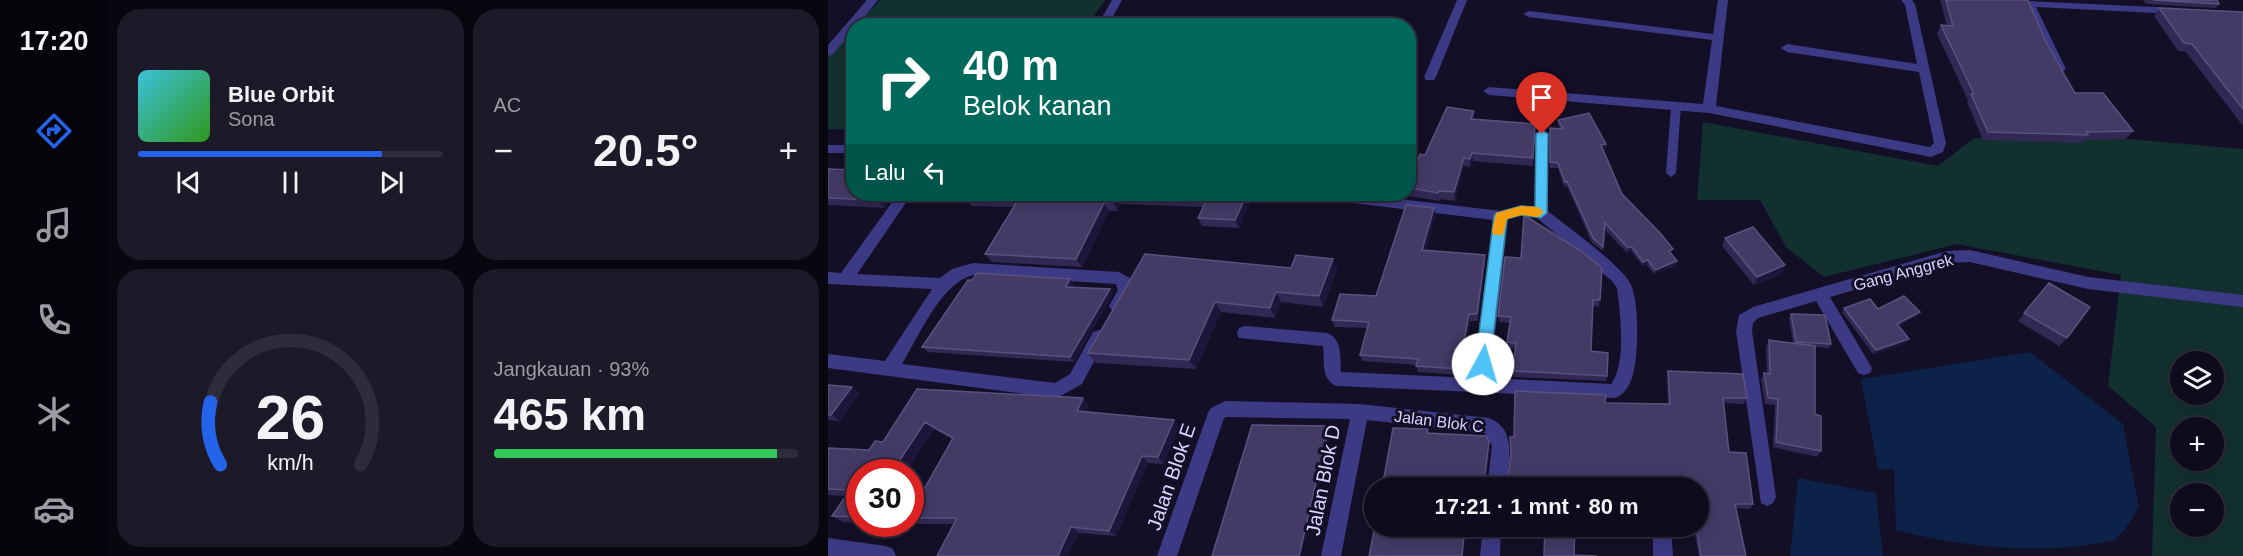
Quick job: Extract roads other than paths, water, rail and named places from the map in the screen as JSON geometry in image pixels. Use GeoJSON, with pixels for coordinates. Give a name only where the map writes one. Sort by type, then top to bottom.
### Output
{"type":"FeatureCollection","features":[{"type":"Feature","properties":{"kind":"street"},"geometry":{"type":"LineString","coordinates":[[857,18],[873,0]]}},
{"type":"Feature","properties":{"kind":"street"},"geometry":{"type":"LineString","coordinates":[[1106,18],[1117,0]]}},
{"type":"Feature","properties":{"kind":"street"},"geometry":{"type":"LineString","coordinates":[[1430,77],[1462,0]]}},
{"type":"Feature","properties":{"kind":"street"},"geometry":{"type":"LineString","coordinates":[[1709,110],[1720,38],[1723,0]]}},
{"type":"Feature","properties":{"kind":"street"},"geometry":{"type":"LineString","coordinates":[[1489,91],[1709,110],[1931,152],[1938,149],[1940,143],[1910,4],[1906,0]]}},
{"type":"Feature","properties":{"kind":"street"},"geometry":{"type":"LineString","coordinates":[[2000,2],[2100,3],[2184,12]]}},
{"type":"Feature","properties":{"kind":"street"},"geometry":{"type":"LineString","coordinates":[[2029,4],[2068,86]]}},
{"type":"Feature","properties":{"kind":"street"},"geometry":{"type":"LineString","coordinates":[[1529,14],[1720,38]]}},
{"type":"Feature","properties":{"kind":"street"},"geometry":{"type":"LineString","coordinates":[[828,52],[846,31]]}},
{"type":"Feature","properties":{"kind":"street"},"geometry":{"type":"LineString","coordinates":[[1787,48],[1925,69]]}},
{"type":"Feature","properties":{"kind":"street"},"geometry":{"type":"LineString","coordinates":[[1541,213],[1542,134]]}},
{"type":"Feature","properties":{"kind":"street"},"geometry":{"type":"LineString","coordinates":[[828,148],[846,149]]}},
{"type":"Feature","properties":{"kind":"street"},"geometry":{"type":"LineString","coordinates":[[845,279],[900,201]]}},
{"type":"Feature","properties":{"kind":"street"},"geometry":{"type":"LineString","coordinates":[[1245,333],[1327,340],[1331,345],[1333,374],[1337,379],[1376,382],[1481,383],[1615,391],[1622,386],[1628,371],[1624,287],[1617,277],[1541,213],[1521,210],[1501,216],[1378,201]]}},
{"type":"Feature","properties":{"kind":"street"},"geometry":{"type":"LineString","coordinates":[[1481,383],[1501,216]]}},
{"type":"Feature","properties":{"kind":"street","name":"Gang Anggrek"},"geometry":{"type":"LineString","coordinates":[[1767,497],[1745,320],[1753,313],[1947,257],[1970,256],[2088,283],[2243,301]]}},
{"type":"Feature","properties":{"kind":"street"},"geometry":{"type":"LineString","coordinates":[[828,361],[889,370],[1057,391],[1076,379],[1126,291],[1125,282],[1119,278],[973,269],[957,273],[944,284],[889,370]]}},
{"type":"Feature","properties":{"kind":"street"},"geometry":{"type":"LineString","coordinates":[[828,278],[944,284]]}},
{"type":"Feature","properties":{"kind":"street"},"geometry":{"type":"LineString","coordinates":[[1820,294],[1864,368]]}},
{"type":"Feature","properties":{"kind":"street","name":"Jalan Blok C"},"geometry":{"type":"LineString","coordinates":[[1217,413],[1234,409],[1360,412],[1489,426],[1497,431],[1500,442],[1502,454],[1498,477]]}},
{"type":"Feature","properties":{"kind":"street","name":"Jalan Blok D"},"geometry":{"type":"LineString","coordinates":[[1331,556],[1360,412]]}},
{"type":"Feature","properties":{"kind":"street","name":"Jalan Blok E"},"geometry":{"type":"LineString","coordinates":[[1167,556],[1217,413]]}},
{"type":"Feature","properties":{"kind":"street"},"geometry":{"type":"LineString","coordinates":[[1490,556],[1491,537]]}},
{"type":"Feature","properties":{"kind":"street"},"geometry":{"type":"LineString","coordinates":[[1663,537],[1664,556]]}},
{"type":"Feature","properties":{"kind":"street"},"geometry":{"type":"LineString","coordinates":[[828,548],[886,556]]}},
{"type":"Feature","properties":{"kind":"lane"},"geometry":{"type":"LineString","coordinates":[[1671,173],[1676,106]]}},
{"type":"Feature","properties":{"kind":"water"},"geometry":{"type":"Polygon","coordinates":[[[2030,352],[2123,424],[2139,507],[2125,529],[2115,540],[2062,548],[2034,549],[1978,545],[1896,530],[1894,470],[1878,469],[1861,379],[2030,352]]]}},
{"type":"Feature","properties":{"kind":"water"},"geometry":{"type":"Polygon","coordinates":[[[1798,478],[1876,493],[1883,556],[1790,556],[1798,478]]]}}]}
